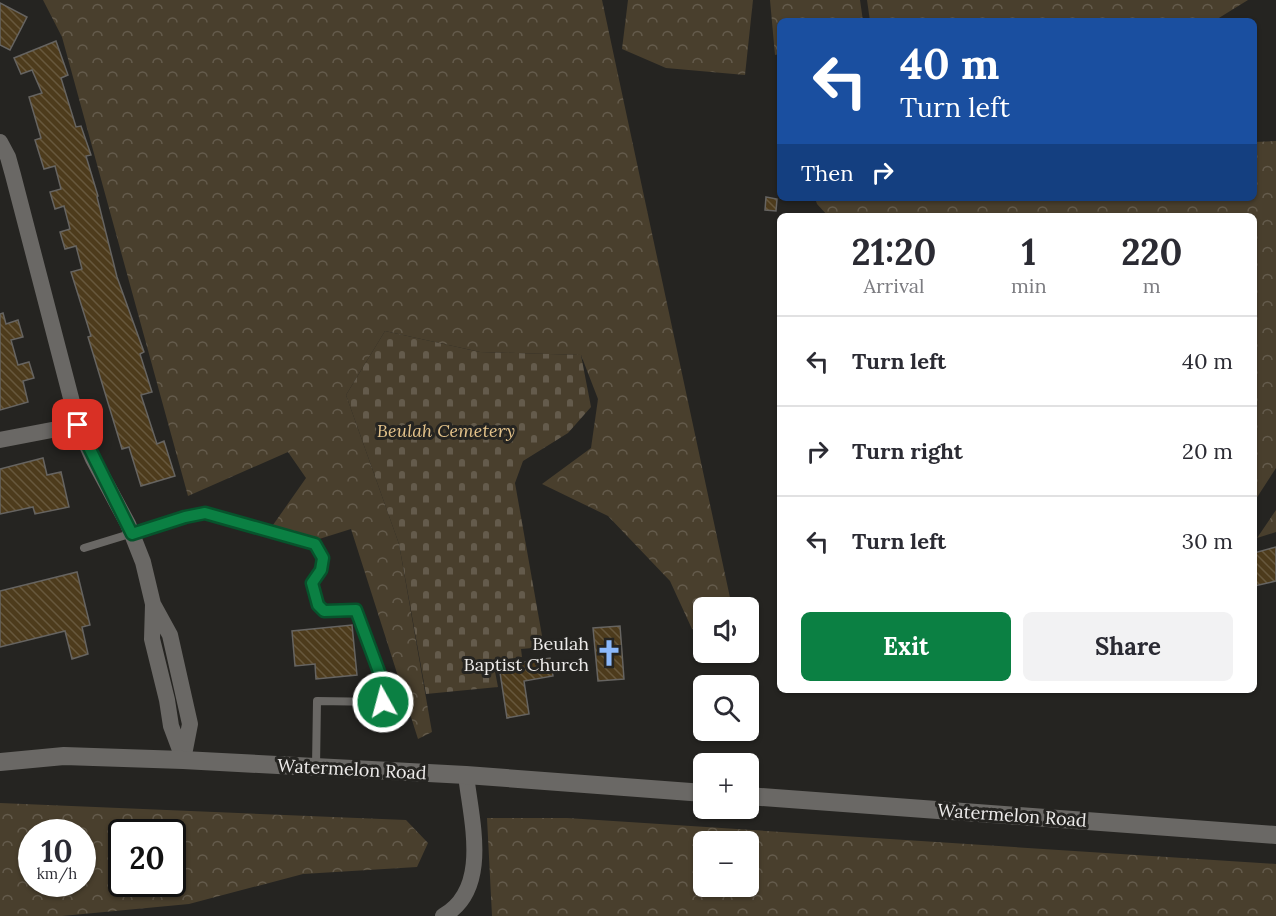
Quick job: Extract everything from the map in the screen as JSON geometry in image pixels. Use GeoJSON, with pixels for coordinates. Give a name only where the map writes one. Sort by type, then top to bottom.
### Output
{"type":"FeatureCollection","features":[{"type":"Feature","properties":{"kind":"main road","name":"Watermelon Road"},"geometry":{"type":"LineString","coordinates":[[0,762],[64,756],[183,760],[466,775],[693,792]]}},
{"type":"Feature","properties":{"kind":"main road","name":"Watermelon Road"},"geometry":{"type":"LineString","coordinates":[[759,797],[1276,835]]}},
{"type":"Feature","properties":{"kind":"street"},"geometry":{"type":"LineString","coordinates":[[0,142],[8,157],[13,175],[78,425],[132,534],[143,562],[153,604],[152,639],[171,726],[183,760]]}},
{"type":"Feature","properties":{"kind":"street"},"geometry":{"type":"LineString","coordinates":[[0,440],[78,425]]}},
{"type":"Feature","properties":{"kind":"street"},"geometry":{"type":"LineString","coordinates":[[443,916],[461,902],[470,885],[474,867],[466,775]]}},
{"type":"Feature","properties":{"kind":"lane"},"geometry":{"type":"LineString","coordinates":[[84,548],[205,513],[315,544],[323,558],[321,570],[312,583],[318,605],[324,611],[356,610],[388,696],[383,702],[316,701],[316,767]]}},
{"type":"Feature","properties":{"kind":"green space"},"geometry":{"type":"Polygon","coordinates":[[[43,0],[602,0],[730,597],[693,597],[692,629],[670,581],[608,516],[542,484],[591,448],[598,399],[581,355],[480,352],[385,331],[346,395],[399,544],[432,732],[418,739],[351,529],[316,540],[273,525],[306,478],[288,452],[188,496],[62,37],[43,0]]]}},
{"type":"Feature","properties":{"kind":"green space"},"geometry":{"type":"Polygon","coordinates":[[[628,0],[753,0],[745,75],[666,68],[622,49],[628,0]]]}},
{"type":"Feature","properties":{"kind":"green space"},"geometry":{"type":"Polygon","coordinates":[[[770,0],[860,0],[863,18],[777,18],[777,55],[775,55],[770,0]]]}},
{"type":"Feature","properties":{"kind":"green space"},"geometry":{"type":"Polygon","coordinates":[[[867,0],[1248,0],[1219,18],[870,18],[867,0]]]}},
{"type":"Feature","properties":{"kind":"green space"},"geometry":{"type":"Polygon","coordinates":[[[1276,141],[1276,468],[1257,497],[1257,213],[825,213],[816,201],[1257,201],[1257,142],[1276,141]]]}},
{"type":"Feature","properties":{"kind":"green space","name":"Beulah Cemetery"},"geometry":{"type":"Polygon","coordinates":[[[385,331],[480,352],[581,355],[591,407],[568,433],[523,461],[515,483],[544,647],[521,649],[522,657],[493,661],[498,687],[426,694],[399,544],[346,395],[385,331]]]}},
{"type":"Feature","properties":{"kind":"green space"},"geometry":{"type":"Polygon","coordinates":[[[1276,510],[1276,532],[1257,538],[1276,510]]]}},
{"type":"Feature","properties":{"kind":"green space"},"geometry":{"type":"Polygon","coordinates":[[[0,803],[406,820],[428,843],[417,867],[303,874],[189,904],[62,916],[0,916],[0,803]]]}},
{"type":"Feature","properties":{"kind":"green space"},"geometry":{"type":"Polygon","coordinates":[[[487,818],[567,818],[1276,864],[1276,916],[492,916],[487,818]]]}},
{"type":"Feature","properties":{"kind":"building"},"geometry":{"type":"Polygon","coordinates":[[[0,3],[27,17],[10,50],[0,45],[0,3]]]}},
{"type":"Feature","properties":{"kind":"building"},"geometry":{"type":"Polygon","coordinates":[[[56,41],[68,75],[61,78],[76,127],[81,126],[91,155],[86,156],[117,277],[144,352],[140,354],[152,392],[141,395],[157,444],[164,441],[175,476],[141,486],[129,447],[122,449],[88,337],[91,336],[71,272],[82,269],[76,246],[65,249],[60,232],[70,229],[64,206],[55,209],[50,192],[61,189],[55,166],[44,169],[35,140],[41,138],[29,97],[42,93],[32,70],[21,74],[14,58],[56,41]]]}},
{"type":"Feature","properties":{"kind":"building"},"geometry":{"type":"Polygon","coordinates":[[[766,197],[777,199],[776,211],[765,210],[766,197]]]}},
{"type":"Feature","properties":{"kind":"building"},"geometry":{"type":"Polygon","coordinates":[[[3,313],[6,324],[18,320],[23,337],[11,340],[18,365],[29,362],[34,378],[23,381],[28,402],[0,410],[0,314],[3,313]]]}},
{"type":"Feature","properties":{"kind":"building"},"geometry":{"type":"Polygon","coordinates":[[[43,458],[47,475],[61,472],[69,507],[35,514],[33,507],[0,514],[0,469],[43,458]]]}},
{"type":"Feature","properties":{"kind":"building"},"geometry":{"type":"Polygon","coordinates":[[[1276,547],[1276,581],[1257,585],[1257,552],[1276,547]]]}},
{"type":"Feature","properties":{"kind":"building"},"geometry":{"type":"Polygon","coordinates":[[[77,572],[90,625],[82,627],[88,654],[72,659],[65,631],[0,647],[0,591],[77,572]]]}},
{"type":"Feature","properties":{"kind":"building"},"geometry":{"type":"Polygon","coordinates":[[[352,625],[357,675],[316,679],[315,664],[295,666],[292,631],[352,625]]]}},
{"type":"Feature","properties":{"kind":"building","name":"Beulah Baptist Church"},"geometry":{"type":"Polygon","coordinates":[[[620,626],[624,679],[598,681],[593,628],[620,626]]]}},
{"type":"Feature","properties":{"kind":"building"},"geometry":{"type":"Polygon","coordinates":[[[550,658],[553,676],[524,681],[529,714],[507,718],[499,666],[550,658]]]}},
{"type":"Feature","properties":{"kind":"place","name":"Beulah Baptist Church"},"geometry":{"type":"Point","coordinates":[609,653]}},
{"type":"Feature","properties":{"kind":"route"},"geometry":{"type":"LineString","coordinates":[[78,425],[132,534],[205,513],[315,544],[323,558],[321,570],[312,583],[318,605],[324,611],[356,610],[388,696],[383,702]]}}]}
